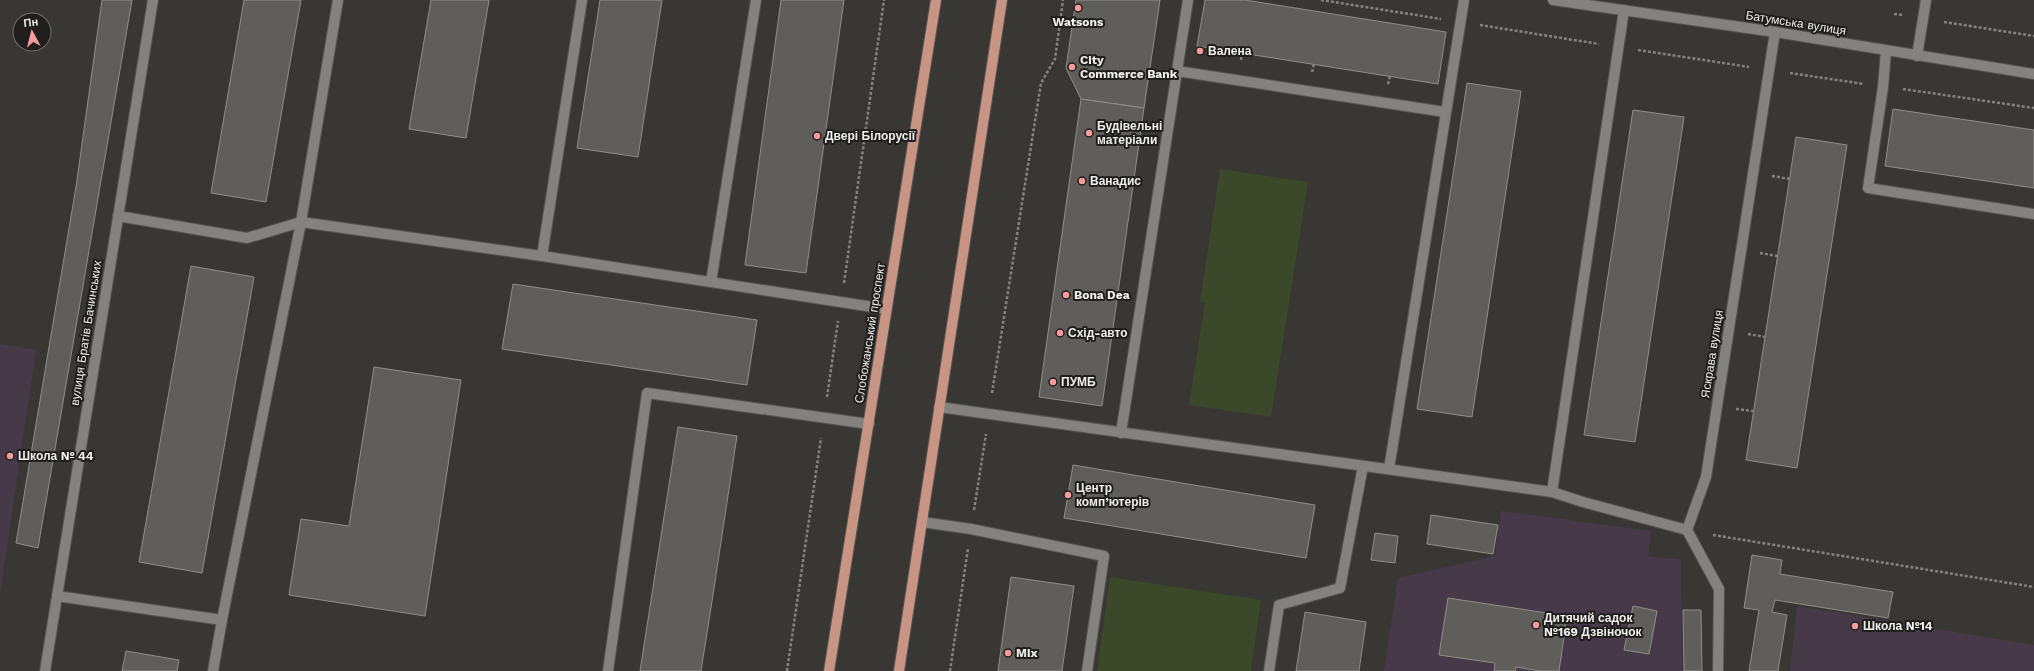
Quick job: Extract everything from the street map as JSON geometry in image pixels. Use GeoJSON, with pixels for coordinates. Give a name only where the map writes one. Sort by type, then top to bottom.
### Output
{"type":"FeatureCollection","features":[{"type":"Feature","properties":{"kind":"main road","name":"Слобожанський проспект"},"geometry":{"type":"LineString","coordinates":[[829,671],[936,0]]}},
{"type":"Feature","properties":{"kind":"main road"},"geometry":{"type":"LineString","coordinates":[[899,671],[1002,0]]}},
{"type":"Feature","properties":{"kind":"street","name":"вулиця Братів Бачинських"},"geometry":{"type":"LineString","coordinates":[[45,671],[153,0]]}},
{"type":"Feature","properties":{"kind":"street"},"geometry":{"type":"LineString","coordinates":[[213,671],[301,222],[338,0]]}},
{"type":"Feature","properties":{"kind":"street"},"geometry":{"type":"LineString","coordinates":[[542,256],[582,0]]}},
{"type":"Feature","properties":{"kind":"street"},"geometry":{"type":"LineString","coordinates":[[711,282],[756,0]]}},
{"type":"Feature","properties":{"kind":"street"},"geometry":{"type":"LineString","coordinates":[[1121,433],[1188,0]]}},
{"type":"Feature","properties":{"kind":"street"},"geometry":{"type":"LineString","coordinates":[[1389,470],[1464,0]]}},
{"type":"Feature","properties":{"kind":"street","name":"Батумська вулиця"},"geometry":{"type":"LineString","coordinates":[[1553,0],[1775,32],[2034,74]]}},
{"type":"Feature","properties":{"kind":"street"},"geometry":{"type":"LineString","coordinates":[[1917,56],[1926,0]]}},
{"type":"Feature","properties":{"kind":"street"},"geometry":{"type":"LineString","coordinates":[[1552,492],[1624,10]]}},
{"type":"Feature","properties":{"kind":"street","name":"Яскрава вулиця"},"geometry":{"type":"LineString","coordinates":[[1687,530],[1706,477],[1775,32]]}},
{"type":"Feature","properties":{"kind":"street"},"geometry":{"type":"LineString","coordinates":[[1886,51],[1883,86],[1868,188],[2034,214]]}},
{"type":"Feature","properties":{"kind":"street"},"geometry":{"type":"LineString","coordinates":[[1177,71],[1445,112]]}},
{"type":"Feature","properties":{"kind":"street"},"geometry":{"type":"LineString","coordinates":[[118,216],[247,238],[301,222],[542,256],[886,310]]}},
{"type":"Feature","properties":{"kind":"street"},"geometry":{"type":"LineString","coordinates":[[608,671],[647,393],[869,424]]}},
{"type":"Feature","properties":{"kind":"street"},"geometry":{"type":"LineString","coordinates":[[940,407],[1552,492],[1583,502],[1687,530],[1719,589],[1718,671]]}},
{"type":"Feature","properties":{"kind":"street"},"geometry":{"type":"LineString","coordinates":[[1269,671],[1279,605],[1340,588],[1363,466]]}},
{"type":"Feature","properties":{"kind":"street"},"geometry":{"type":"LineString","coordinates":[[922,522],[971,529],[1104,556],[1087,671]]}},
{"type":"Feature","properties":{"kind":"street"},"geometry":{"type":"LineString","coordinates":[[57,596],[222,620]]}},
{"type":"Feature","properties":{"kind":"path"},"geometry":{"type":"LineString","coordinates":[[787,671],[884,0]]}},
{"type":"Feature","properties":{"kind":"path"},"geometry":{"type":"LineString","coordinates":[[950,671],[1041,82],[1055,59],[1063,0]]}},
{"type":"Feature","properties":{"kind":"path"},"geometry":{"type":"LineString","coordinates":[[1321,0],[1768,70],[2034,108]]}},
{"type":"Feature","properties":{"kind":"path"},"geometry":{"type":"LineString","coordinates":[[1894,14],[2034,36]]}},
{"type":"Feature","properties":{"kind":"path"},"geometry":{"type":"LineString","coordinates":[[1687,530],[2034,587]]}},
{"type":"Feature","properties":{"kind":"shaded area","name":"Школа № 44"},"geometry":{"type":"Polygon","coordinates":[[[0,344],[36,350],[0,594],[0,344]]]}},
{"type":"Feature","properties":{"kind":"shaded area","name":"Дитячий садок №169 Дзвіночок"},"geometry":{"type":"Polygon","coordinates":[[[1501,511],[1651,531],[1648,556],[1681,560],[1682,671],[1384,671],[1398,578],[1495,556],[1501,511]]]}},
{"type":"Feature","properties":{"kind":"shaded area","name":"Школа №14"},"geometry":{"type":"Polygon","coordinates":[[[1797,606],[2034,645],[2034,671],[1790,671],[1797,606]]]}},
{"type":"Feature","properties":{"kind":"green space"},"geometry":{"type":"Polygon","coordinates":[[[1220,169],[1308,182],[1271,417],[1189,405],[1205,303],[1200,302],[1220,169]]]}},
{"type":"Feature","properties":{"kind":"green space"},"geometry":{"type":"Polygon","coordinates":[[[1110,577],[1261,600],[1251,671],[1097,671],[1110,577]]]}},
{"type":"Feature","properties":{"kind":"building"},"geometry":{"type":"Polygon","coordinates":[[[102,0],[132,0],[38,548],[16,543],[76,187],[102,0]]]}},
{"type":"Feature","properties":{"kind":"building"},"geometry":{"type":"Polygon","coordinates":[[[244,0],[301,0],[266,202],[211,193],[244,0]]]}},
{"type":"Feature","properties":{"kind":"building"},"geometry":{"type":"Polygon","coordinates":[[[431,0],[489,0],[466,138],[409,129],[431,0]]]}},
{"type":"Feature","properties":{"kind":"building"},"geometry":{"type":"Polygon","coordinates":[[[600,0],[662,0],[638,157],[577,148],[600,0]]]}},
{"type":"Feature","properties":{"kind":"building"},"geometry":{"type":"Polygon","coordinates":[[[781,0],[844,0],[806,273],[745,265],[781,0]]]}},
{"type":"Feature","properties":{"kind":"building"},"geometry":{"type":"Polygon","coordinates":[[[1076,0],[1160,0],[1144,108],[1081,99],[1066,68],[1076,0]]]}},
{"type":"Feature","properties":{"kind":"building"},"geometry":{"type":"Polygon","coordinates":[[[1205,0],[1245,0],[1446,32],[1438,84],[1197,46],[1205,0]]]}},
{"type":"Feature","properties":{"kind":"building"},"geometry":{"type":"Polygon","coordinates":[[[1467,83],[1521,91],[1472,417],[1417,409],[1467,83]]]}},
{"type":"Feature","properties":{"kind":"building"},"geometry":{"type":"Polygon","coordinates":[[[1081,99],[1144,108],[1102,406],[1039,397],[1081,99]]]}},
{"type":"Feature","properties":{"kind":"building"},"geometry":{"type":"Polygon","coordinates":[[[1893,109],[2034,130],[2034,188],[1885,166],[1893,109]]]}},
{"type":"Feature","properties":{"kind":"building"},"geometry":{"type":"Polygon","coordinates":[[[1633,110],[1684,117],[1635,442],[1584,435],[1633,110]]]}},
{"type":"Feature","properties":{"kind":"building"},"geometry":{"type":"Polygon","coordinates":[[[1796,137],[1847,145],[1797,468],[1746,460],[1796,137]]]}},
{"type":"Feature","properties":{"kind":"building"},"geometry":{"type":"Polygon","coordinates":[[[191,266],[254,277],[202,573],[139,562],[191,266]]]}},
{"type":"Feature","properties":{"kind":"building"},"geometry":{"type":"Polygon","coordinates":[[[513,284],[757,320],[747,385],[502,349],[513,284]]]}},
{"type":"Feature","properties":{"kind":"building"},"geometry":{"type":"Polygon","coordinates":[[[374,367],[461,380],[425,616],[289,595],[301,519],[349,526],[374,367]]]}},
{"type":"Feature","properties":{"kind":"building"},"geometry":{"type":"Polygon","coordinates":[[[678,427],[737,436],[713,595],[701,671],[640,671],[678,427]]]}},
{"type":"Feature","properties":{"kind":"building"},"geometry":{"type":"Polygon","coordinates":[[[1073,465],[1315,505],[1306,558],[1064,518],[1073,465]]]}},
{"type":"Feature","properties":{"kind":"building"},"geometry":{"type":"Polygon","coordinates":[[[1431,515],[1498,525],[1493,554],[1427,544],[1431,515]]]}},
{"type":"Feature","properties":{"kind":"building"},"geometry":{"type":"Polygon","coordinates":[[[1375,533],[1398,536],[1395,563],[1371,560],[1375,533]]]}},
{"type":"Feature","properties":{"kind":"building"},"geometry":{"type":"Polygon","coordinates":[[[1752,555],[1782,560],[1780,574],[1893,592],[1888,618],[1775,600],[1772,612],[1787,615],[1778,671],[1749,671],[1759,610],[1744,608],[1752,555]]]}},
{"type":"Feature","properties":{"kind":"building"},"geometry":{"type":"Polygon","coordinates":[[[1011,577],[1074,586],[1062,671],[998,671],[1011,577]]]}},
{"type":"Feature","properties":{"kind":"building"},"geometry":{"type":"Polygon","coordinates":[[[1448,598],[1567,616],[1559,671],[1540,671],[1516,667],[1515,671],[1494,671],[1495,663],[1439,655],[1448,598]]]}},
{"type":"Feature","properties":{"kind":"building"},"geometry":{"type":"Polygon","coordinates":[[[1633,606],[1657,611],[1649,654],[1624,650],[1633,606]]]}},
{"type":"Feature","properties":{"kind":"building"},"geometry":{"type":"Polygon","coordinates":[[[1683,610],[1701,610],[1702,671],[1684,671],[1683,610]]]}},
{"type":"Feature","properties":{"kind":"building"},"geometry":{"type":"Polygon","coordinates":[[[1305,612],[1366,622],[1359,671],[1296,671],[1305,612]]]}},
{"type":"Feature","properties":{"kind":"building"},"geometry":{"type":"Polygon","coordinates":[[[126,651],[179,660],[177,671],[122,671],[126,651]]]}},
{"type":"Feature","properties":{"kind":"place","name":"Watsons"},"geometry":{"type":"Point","coordinates":[1078,8]}},
{"type":"Feature","properties":{"kind":"place","name":"Валена"},"geometry":{"type":"Point","coordinates":[1200,51]}},
{"type":"Feature","properties":{"kind":"place","name":"City Commerce Bank"},"geometry":{"type":"Point","coordinates":[1072,67]}},
{"type":"Feature","properties":{"kind":"place","name":"Будівельні матеріали"},"geometry":{"type":"Point","coordinates":[1089,133]}},
{"type":"Feature","properties":{"kind":"place","name":"Двері Білорусії"},"geometry":{"type":"Point","coordinates":[817,136]}},
{"type":"Feature","properties":{"kind":"place","name":"Ванадис"},"geometry":{"type":"Point","coordinates":[1082,181]}},
{"type":"Feature","properties":{"kind":"place","name":"Bona Dea"},"geometry":{"type":"Point","coordinates":[1066,295]}},
{"type":"Feature","properties":{"kind":"place","name":"Схід-авто"},"geometry":{"type":"Point","coordinates":[1060,333]}},
{"type":"Feature","properties":{"kind":"place","name":"ПУМБ"},"geometry":{"type":"Point","coordinates":[1053,382]}},
{"type":"Feature","properties":{"kind":"place","name":"Школа № 44"},"geometry":{"type":"Point","coordinates":[10,456]}},
{"type":"Feature","properties":{"kind":"place","name":"Центр комп’ютерів"},"geometry":{"type":"Point","coordinates":[1068,495]}},
{"type":"Feature","properties":{"kind":"place","name":"Дитячий садок №169 Дзвіночок"},"geometry":{"type":"Point","coordinates":[1536,625]}},
{"type":"Feature","properties":{"kind":"place","name":"Школа №14"},"geometry":{"type":"Point","coordinates":[1855,626]}},
{"type":"Feature","properties":{"kind":"place","name":"Mix"},"geometry":{"type":"Point","coordinates":[1008,653]}}]}
